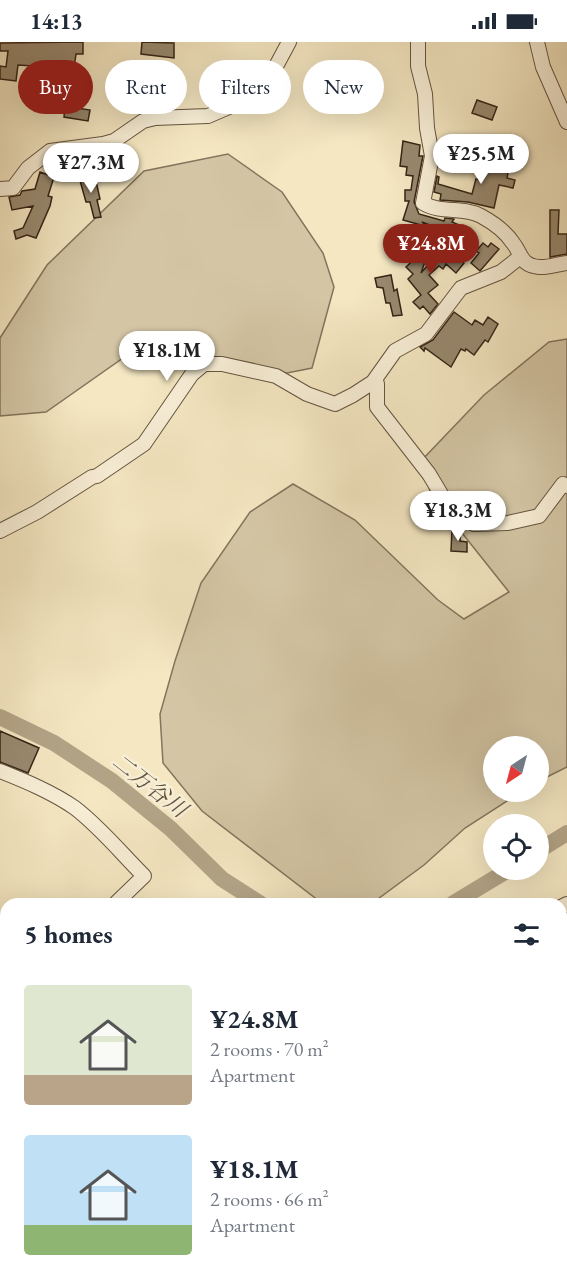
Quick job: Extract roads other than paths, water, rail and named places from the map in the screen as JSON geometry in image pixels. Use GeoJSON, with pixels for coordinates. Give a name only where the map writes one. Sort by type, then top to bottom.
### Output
{"type":"FeatureCollection","features":[{"type":"Feature","properties":{"kind":"street"},"geometry":{"type":"LineString","coordinates":[[0,189],[13,188],[28,168],[50,151],[103,144],[114,141],[143,122],[155,118],[208,116],[243,101],[260,87],[274,70],[288,42]]}},
{"type":"Feature","properties":{"kind":"street"},"geometry":{"type":"LineString","coordinates":[[418,42],[418,66],[425,94],[427,128],[432,156],[423,202],[430,207],[471,211],[482,216],[497,225],[515,245],[525,262],[539,267],[567,263]]}},
{"type":"Feature","properties":{"kind":"street"},"geometry":{"type":"LineString","coordinates":[[537,42],[543,67],[567,122]]}},
{"type":"Feature","properties":{"kind":"street"},"geometry":{"type":"LineString","coordinates":[[0,531],[97,476],[144,444],[192,374],[204,364],[222,364],[276,376],[307,394],[334,404],[373,382],[395,351],[426,334],[462,288],[501,272],[520,257]]}},
{"type":"Feature","properties":{"kind":"street"},"geometry":{"type":"LineString","coordinates":[[373,382],[377,384],[377,407],[395,433],[429,474],[450,509],[474,524],[508,523],[539,516],[563,484],[567,486]]}},
{"type":"Feature","properties":{"kind":"street"},"geometry":{"type":"LineString","coordinates":[[0,771],[44,790],[74,807],[110,839],[144,876],[121,898]]}},
{"type":"Feature","properties":{"kind":"waterway","name":"二万谷川"},"geometry":{"type":"LineString","coordinates":[[0,717],[54,743],[112,781],[171,829],[222,879],[252,898]]}},
{"type":"Feature","properties":{"kind":"waterway","name":"二万谷川"},"geometry":{"type":"LineString","coordinates":[[549,844],[567,833]]}},
{"type":"Feature","properties":{"kind":"waterway","name":"二万谷川"},"geometry":{"type":"LineString","coordinates":[[462,898],[492,880]]}}]}
